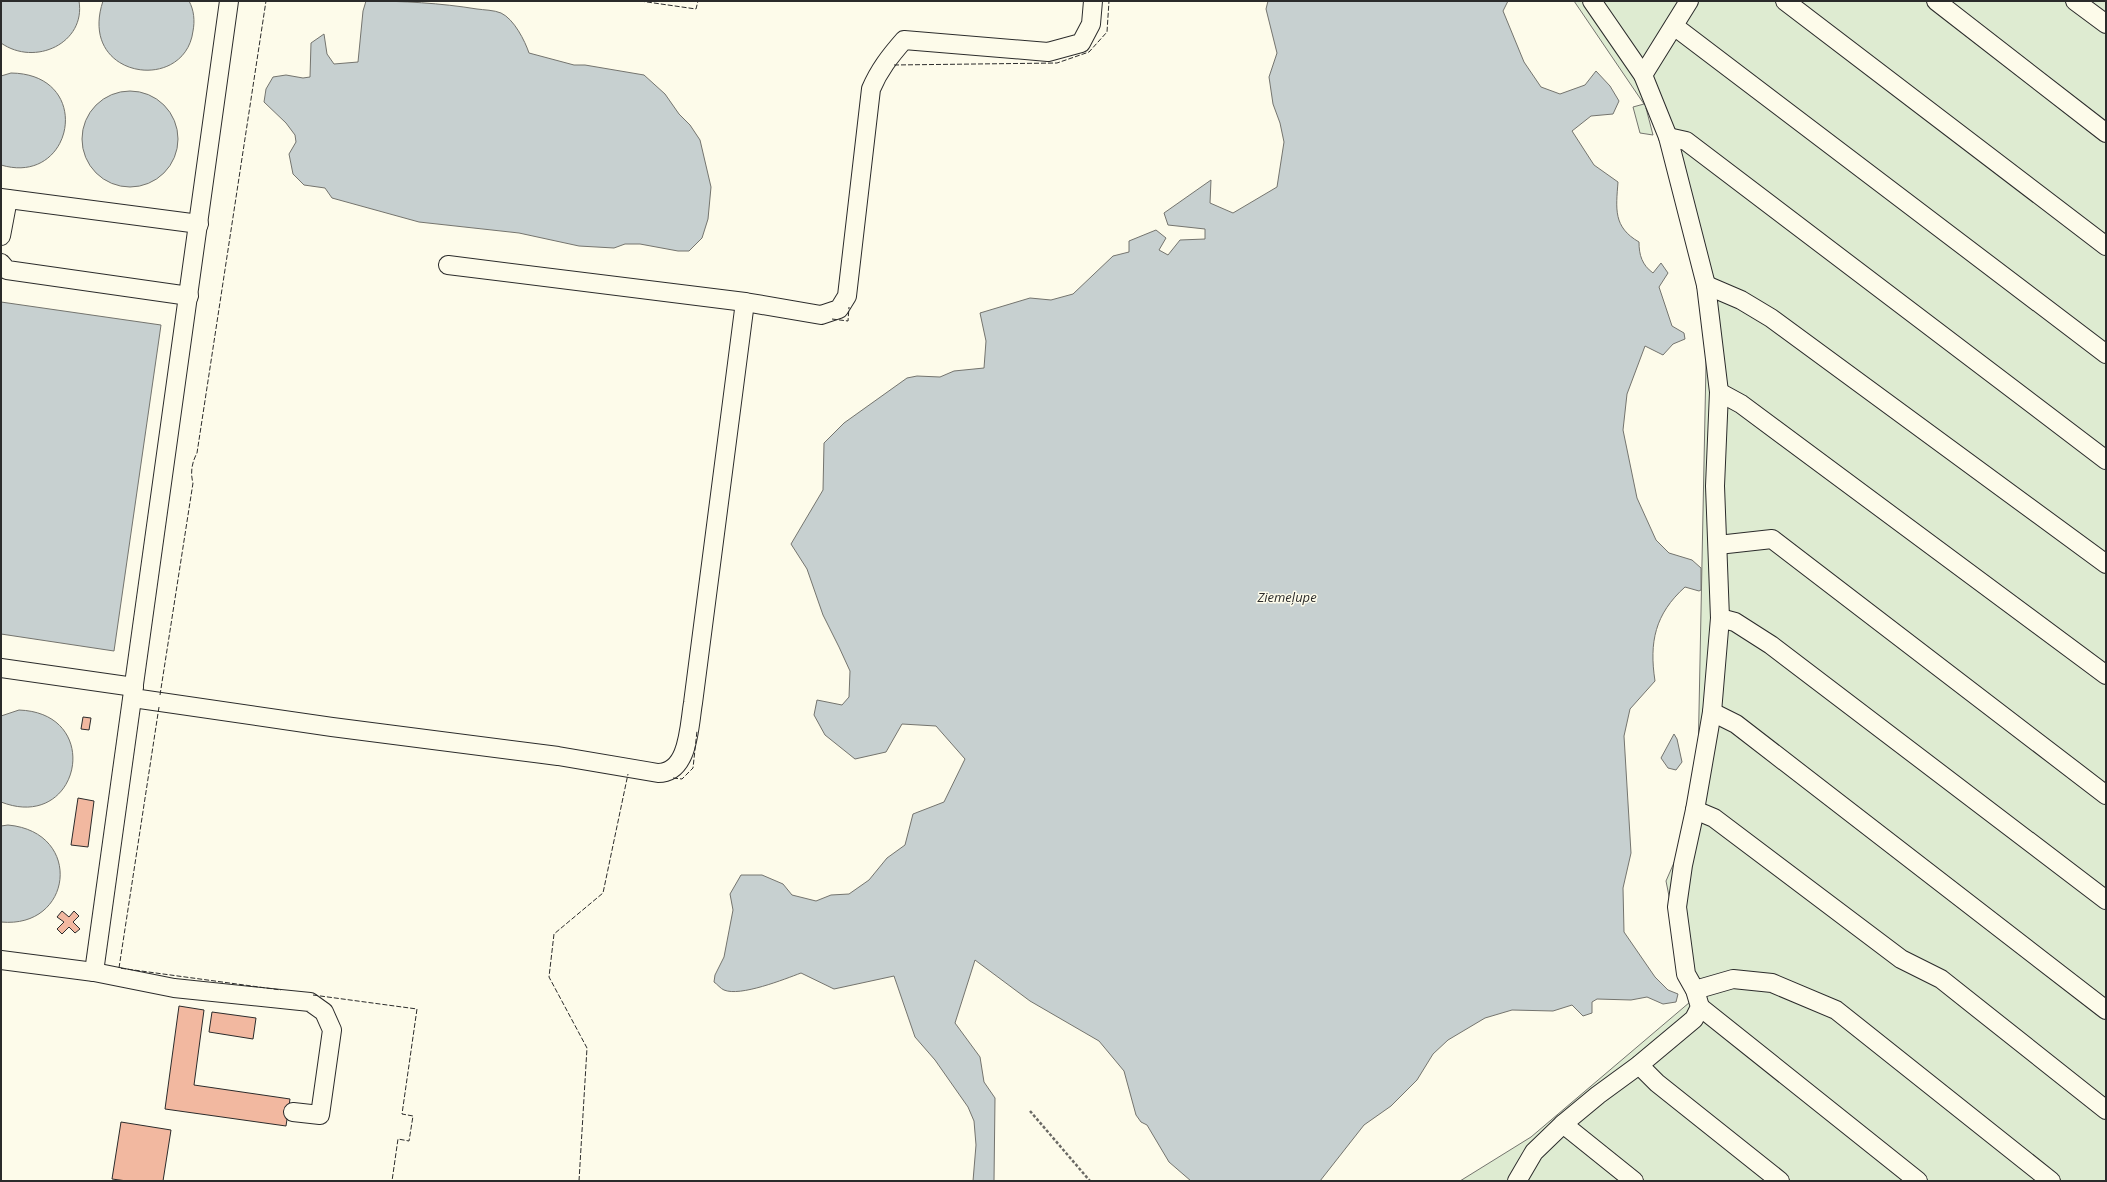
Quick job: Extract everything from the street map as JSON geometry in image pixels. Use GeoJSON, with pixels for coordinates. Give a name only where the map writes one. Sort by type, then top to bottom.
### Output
{"type":"FeatureCollection","features":[{"type":"Feature","properties":{"kind":"lane"},"geometry":{"type":"LineString","coordinates":[[94,972],[229,1]]}},
{"type":"Feature","properties":{"kind":"lane"},"geometry":{"type":"LineString","coordinates":[[448,265],[745,302],[821,315],[838,309],[847,296],[871,89],[878,73],[904,40],[1048,52],[1081,43],[1091,24],[1093,1]]}},
{"type":"Feature","properties":{"kind":"lane"},"geometry":{"type":"LineString","coordinates":[[1592,1],[1643,76],[1668,138],[1706,285],[1719,392],[1715,486],[1720,618],[1712,712],[1695,810],[1683,865],[1677,907],[1686,974],[1698,998],[1918,1181]]}},
{"type":"Feature","properties":{"kind":"lane"},"geometry":{"type":"LineString","coordinates":[[1643,76],[1689,1]]}},
{"type":"Feature","properties":{"kind":"lane"},"geometry":{"type":"LineString","coordinates":[[1785,1],[2106,246]]}},
{"type":"Feature","properties":{"kind":"lane"},"geometry":{"type":"LineString","coordinates":[[1936,1],[2106,133]]}},
{"type":"Feature","properties":{"kind":"lane"},"geometry":{"type":"LineString","coordinates":[[2075,1],[2106,24]]}},
{"type":"Feature","properties":{"kind":"lane"},"geometry":{"type":"LineString","coordinates":[[1674,26],[2106,354]]}},
{"type":"Feature","properties":{"kind":"lane"},"geometry":{"type":"LineString","coordinates":[[1668,138],[1686,141],[2106,460]]}},
{"type":"Feature","properties":{"kind":"lane"},"geometry":{"type":"LineString","coordinates":[[1,236],[4,198],[199,224]]}},
{"type":"Feature","properties":{"kind":"lane"},"geometry":{"type":"LineString","coordinates":[[1,262],[7,270],[189,296]]}},
{"type":"Feature","properties":{"kind":"lane"},"geometry":{"type":"LineString","coordinates":[[1706,285],[1741,300],[1771,318],[1889,403],[2106,564]]}},
{"type":"Feature","properties":{"kind":"lane"},"geometry":{"type":"LineString","coordinates":[[1,668],[332,727],[565,757],[658,773],[667,773],[673,770],[681,758],[693,703],[745,302]]}},
{"type":"Feature","properties":{"kind":"lane"},"geometry":{"type":"LineString","coordinates":[[1719,392],[1741,404],[2106,675]]}},
{"type":"Feature","properties":{"kind":"lane"},"geometry":{"type":"LineString","coordinates":[[1718,545],[1772,539],[2106,794]]}},
{"type":"Feature","properties":{"kind":"lane"},"geometry":{"type":"LineString","coordinates":[[1720,618],[1735,622],[1771,645],[2106,900]]}},
{"type":"Feature","properties":{"kind":"lane"},"geometry":{"type":"LineString","coordinates":[[1712,712],[1736,724],[2106,1010]]}},
{"type":"Feature","properties":{"kind":"lane"},"geometry":{"type":"LineString","coordinates":[[1695,810],[1714,818],[1901,959],[1941,979],[2106,1110]]}},
{"type":"Feature","properties":{"kind":"lane"},"geometry":{"type":"LineString","coordinates":[[1,960],[94,972],[174,988],[310,1002],[324,1012],[332,1030],[320,1115],[293,1112]]}},
{"type":"Feature","properties":{"kind":"lane"},"geometry":{"type":"LineString","coordinates":[[1698,998],[1733,979],[1772,983],[1836,1010],[2051,1181]]}},
{"type":"Feature","properties":{"kind":"lane"},"geometry":{"type":"LineString","coordinates":[[1517,1181],[1534,1152],[1563,1124],[1598,1095],[1639,1065],[1694,1018],[1698,998]]}},
{"type":"Feature","properties":{"kind":"lane"},"geometry":{"type":"LineString","coordinates":[[1639,1065],[1657,1083],[1780,1181]]}},
{"type":"Feature","properties":{"kind":"lane"},"geometry":{"type":"LineString","coordinates":[[1563,1124],[1634,1181]]}},
{"type":"Feature","properties":{"kind":"path"},"geometry":{"type":"LineString","coordinates":[[1030,1111],[1090,1181]]}},
{"type":"Feature","properties":{"kind":"green space"},"geometry":{"type":"Polygon","coordinates":[[[1574,1],[2106,1],[2106,1181],[1460,1181],[1531,1137],[1690,1002],[1666,881],[1697,810],[1707,315],[1666,137],[1646,108],[1653,135],[1640,133],[1633,107],[1644,104],[1574,1]]]}},
{"type":"Feature","properties":{"kind":"water"},"geometry":{"type":"Polygon","coordinates":[[[1,1],[79,1],[79,16],[75,29],[66,39],[55,47],[42,51],[29,52],[14,50],[1,43],[1,1]]]}},
{"type":"Feature","properties":{"kind":"water"},"geometry":{"type":"Polygon","coordinates":[[[103,1],[189,1],[194,16],[194,23],[193,31],[186,51],[172,64],[154,70],[135,69],[118,61],[105,47],[99,27],[103,1]]]}},
{"type":"Feature","properties":{"kind":"water"},"geometry":{"type":"Polygon","coordinates":[[[366,1],[435,4],[498,12],[506,16],[515,25],[529,53],[574,65],[585,65],[644,75],[665,94],[700,140],[711,187],[708,219],[702,238],[689,251],[678,251],[640,244],[625,244],[614,248],[579,246],[519,233],[419,222],[332,198],[325,188],[304,185],[293,174],[289,154],[296,142],[295,135],[286,123],[264,102],[266,89],[273,77],[286,75],[303,78],[310,77],[311,43],[324,34],[327,54],[334,64],[358,62],[363,11],[366,1]]]}},
{"type":"Feature","properties":{"kind":"water","name":"Ziemeļupe"},"geometry":{"type":"Polygon","coordinates":[[[1268,1],[1508,1],[1503,11],[1524,62],[1541,87],[1560,94],[1585,85],[1596,71],[1610,86],[1619,101],[1613,114],[1591,116],[1572,131],[1594,165],[1618,182],[1617,209],[1620,224],[1624,230],[1639,242],[1641,255],[1646,267],[1653,273],[1661,263],[1668,273],[1659,287],[1672,326],[1684,333],[1685,339],[1673,344],[1663,355],[1645,346],[1627,394],[1623,430],[1637,498],[1656,540],[1669,553],[1692,560],[1701,568],[1701,590],[1699,591],[1685,587],[1675,597],[1661,618],[1656,630],[1654,641],[1653,667],[1655,681],[1630,709],[1624,736],[1631,853],[1623,888],[1624,932],[1655,977],[1668,990],[1678,994],[1676,1002],[1663,1004],[1647,997],[1631,1000],[1597,999],[1592,1002],[1592,1013],[1583,1016],[1572,1005],[1553,1011],[1512,1010],[1485,1018],[1448,1040],[1433,1054],[1417,1080],[1391,1106],[1364,1125],[1320,1181],[1191,1181],[1169,1162],[1147,1125],[1141,1122],[1136,1115],[1124,1071],[1099,1041],[1030,1001],[975,960],[955,1023],[980,1057],[984,1082],[995,1098],[994,1181],[973,1181],[976,1145],[974,1121],[968,1107],[935,1060],[915,1037],[894,976],[834,989],[801,973],[762,986],[741,991],[731,992],[724,990],[714,982],[715,975],[724,957],[733,910],[730,894],[741,875],[762,875],[783,884],[792,895],[816,901],[831,895],[849,894],[869,880],[887,858],[905,845],[913,814],[944,802],[965,759],[936,726],[902,724],[886,752],[855,759],[825,735],[814,715],[817,700],[842,705],[849,697],[850,671],[823,615],[807,569],[791,544],[823,490],[824,443],[844,423],[907,378],[917,376],[940,377],[954,371],[984,368],[986,341],[980,313],[1030,298],[1051,300],[1073,294],[1113,256],[1129,252],[1129,241],[1156,230],[1166,238],[1159,250],[1168,255],[1180,240],[1205,239],[1205,229],[1168,225],[1164,213],[1211,180],[1210,203],[1233,213],[1277,187],[1284,142],[1280,123],[1273,104],[1269,77],[1277,53],[1266,9],[1268,1]]]}},
{"type":"Feature","properties":{"kind":"water"},"geometry":{"type":"Polygon","coordinates":[[[11,73],[38,78],[55,91],[64,108],[65,128],[58,146],[45,160],[26,167],[1,165],[1,76],[11,73]]]}},
{"type":"Feature","properties":{"kind":"water"},"geometry":{"type":"Polygon","coordinates":[[[130,91],[148,95],[157,99],[164,105],[170,112],[174,121],[178,139],[174,157],[170,166],[164,173],[157,179],[148,183],[130,187],[112,183],[103,179],[96,173],[90,166],[86,157],[82,139],[86,121],[90,112],[96,105],[103,99],[112,95],[130,91]]]}},
{"type":"Feature","properties":{"kind":"water"},"geometry":{"type":"Polygon","coordinates":[[[1,302],[161,325],[114,651],[1,634],[1,302]]]}},
{"type":"Feature","properties":{"kind":"water"},"geometry":{"type":"Polygon","coordinates":[[[19,710],[46,716],[64,730],[72,749],[72,769],[64,787],[49,801],[28,807],[1,802],[1,716],[19,710]]]}},
{"type":"Feature","properties":{"kind":"water"},"geometry":{"type":"Polygon","coordinates":[[[1674,734],[1677,739],[1682,762],[1676,770],[1668,768],[1661,758],[1674,734]]]}},
{"type":"Feature","properties":{"kind":"water"},"geometry":{"type":"Polygon","coordinates":[[[8,825],[32,831],[49,844],[58,861],[60,879],[55,896],[43,911],[25,920],[1,922],[1,826],[8,825]]]}},
{"type":"Feature","properties":{"kind":"building"},"geometry":{"type":"Polygon","coordinates":[[[83,717],[91,718],[89,730],[81,729],[83,717]]]}},
{"type":"Feature","properties":{"kind":"building"},"geometry":{"type":"Polygon","coordinates":[[[78,798],[94,801],[88,847],[71,845],[78,798]]]}},
{"type":"Feature","properties":{"kind":"building"},"geometry":{"type":"Polygon","coordinates":[[[62,911],[69,917],[74,911],[79,916],[73,922],[80,929],[75,933],[69,927],[62,934],[57,929],[64,922],[57,917],[62,911]]]}},
{"type":"Feature","properties":{"kind":"building"},"geometry":{"type":"Polygon","coordinates":[[[179,1006],[204,1010],[194,1085],[290,1099],[286,1126],[165,1109],[179,1006]]]}},
{"type":"Feature","properties":{"kind":"building"},"geometry":{"type":"Polygon","coordinates":[[[212,1012],[256,1018],[253,1039],[209,1032],[212,1012]]]}},
{"type":"Feature","properties":{"kind":"building"},"geometry":{"type":"Polygon","coordinates":[[[121,1122],[171,1130],[163,1181],[127,1181],[112,1179],[121,1122]]]}},
{"type":"Feature","properties":{"kind":"fence"},"geometry":{"type":"LineString","coordinates":[[160,695],[193,483],[192,468],[197,453],[266,1]]}},
{"type":"Feature","properties":{"kind":"fence"},"geometry":{"type":"LineString","coordinates":[[640,1],[696,9],[698,1]]}},
{"type":"Feature","properties":{"kind":"fence"},"geometry":{"type":"LineString","coordinates":[[894,65],[1057,63],[1089,52],[1107,32],[1109,1]]}},
{"type":"Feature","properties":{"kind":"fence"},"geometry":{"type":"LineString","coordinates":[[832,319],[848,321],[849,307]]}},
{"type":"Feature","properties":{"kind":"fence"},"geometry":{"type":"LineString","coordinates":[[159,707],[119,968],[281,990]]}},
{"type":"Feature","properties":{"kind":"fence"},"geometry":{"type":"LineString","coordinates":[[673,778],[682,779],[693,768],[697,731]]}},
{"type":"Feature","properties":{"kind":"fence"},"geometry":{"type":"LineString","coordinates":[[579,1181],[587,1048],[549,977],[554,934],[603,893],[628,774]]}},
{"type":"Feature","properties":{"kind":"fence"},"geometry":{"type":"LineString","coordinates":[[313,995],[417,1009],[402,1114],[413,1116],[409,1141],[398,1139],[392,1181]]}}]}
